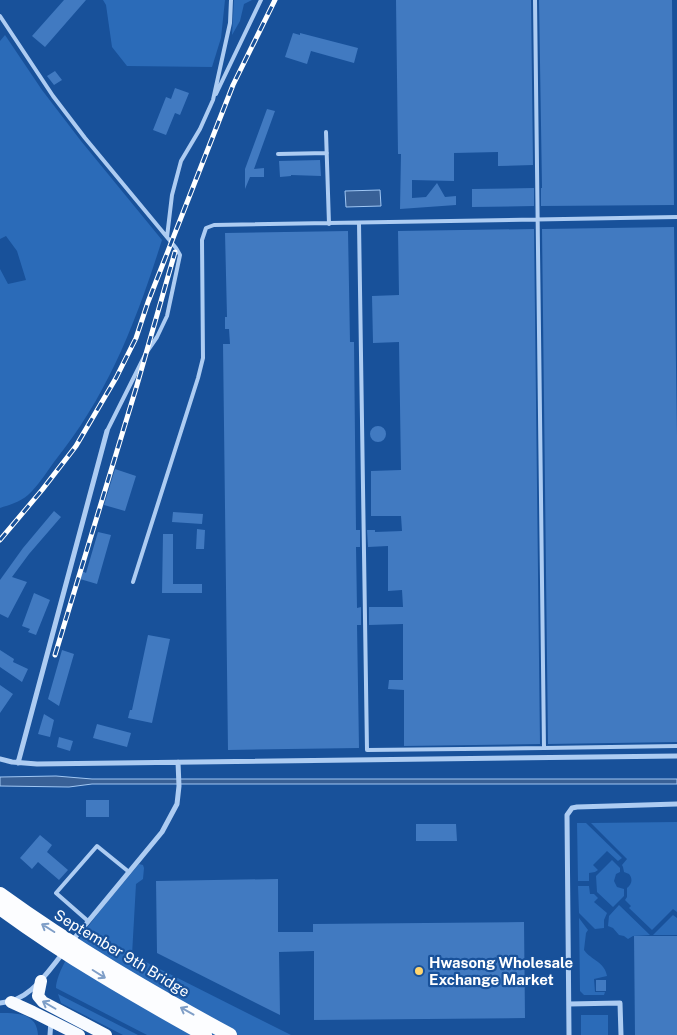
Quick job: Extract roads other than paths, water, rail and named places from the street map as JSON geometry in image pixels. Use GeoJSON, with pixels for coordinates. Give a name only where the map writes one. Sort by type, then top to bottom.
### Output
{"type":"FeatureCollection","features":[{"type":"Feature","properties":{"kind":"highway","name":"September 9th Bridge"},"geometry":{"type":"LineString","coordinates":[[0,894],[41,924],[127,978],[230,1035]]}},
{"type":"Feature","properties":{"kind":"highway","name":"September 9th Bridge"},"geometry":{"type":"LineString","coordinates":[[0,908],[34,933],[120,987],[205,1035]]}},
{"type":"Feature","properties":{"kind":"main road"},"geometry":{"type":"LineString","coordinates":[[41,982],[38,996],[43,1002],[106,1035]]}},
{"type":"Feature","properties":{"kind":"main road"},"geometry":{"type":"LineString","coordinates":[[5,1002],[52,1021],[79,1035]]}},
{"type":"Feature","properties":{"kind":"street"},"geometry":{"type":"LineString","coordinates":[[18,763],[107,431]]}},
{"type":"Feature","properties":{"kind":"street"},"geometry":{"type":"LineString","coordinates":[[0,759],[18,763],[38,764],[677,756]]}},
{"type":"Feature","properties":{"kind":"street"},"geometry":{"type":"LineString","coordinates":[[5,1002],[24,996],[41,982],[88,921],[162,832],[177,804],[180,786],[178,762]]}},
{"type":"Feature","properties":{"kind":"street"},"geometry":{"type":"LineString","coordinates":[[569,1035],[567,815],[572,808],[577,807],[677,804]]}},
{"type":"Feature","properties":{"kind":"street"},"geometry":{"type":"LineString","coordinates":[[569,1004],[620,1003],[621,1035]]}},
{"type":"Feature","properties":{"kind":"street"},"geometry":{"type":"LineString","coordinates":[[50,1035],[52,1021]]}},
{"type":"Feature","properties":{"kind":"lane"},"geometry":{"type":"LineString","coordinates":[[213,100],[230,23],[231,0]]}},
{"type":"Feature","properties":{"kind":"lane"},"geometry":{"type":"LineString","coordinates":[[166,237],[172,195],[181,161],[200,129],[261,0]]}},
{"type":"Feature","properties":{"kind":"lane"},"geometry":{"type":"LineString","coordinates":[[535,0],[544,748]]}},
{"type":"Feature","properties":{"kind":"lane"},"geometry":{"type":"LineString","coordinates":[[0,16],[53,96],[85,138],[176,248],[180,256],[167,316],[157,338],[146,353],[107,431]]}},
{"type":"Feature","properties":{"kind":"lane"},"geometry":{"type":"LineString","coordinates":[[326,132],[328,219]]}},
{"type":"Feature","properties":{"kind":"lane"},"geometry":{"type":"LineString","coordinates":[[278,154],[327,153]]}},
{"type":"Feature","properties":{"kind":"lane"},"geometry":{"type":"LineString","coordinates":[[133,582],[203,358],[202,240],[206,228],[214,225],[328,219],[359,223],[677,217]]}},
{"type":"Feature","properties":{"kind":"lane"},"geometry":{"type":"LineString","coordinates":[[359,223],[367,750],[677,746]]}},
{"type":"Feature","properties":{"kind":"lane"},"geometry":{"type":"LineString","coordinates":[[88,921],[56,893],[97,846],[129,872]]}},
{"type":"Feature","properties":{"kind":"railway"},"geometry":{"type":"LineString","coordinates":[[0,540],[76,446],[116,378],[136,338],[148,302],[233,85],[275,0]]}},
{"type":"Feature","properties":{"kind":"railway"},"geometry":{"type":"LineString","coordinates":[[55,655],[137,385],[175,252]]}},
{"type":"Feature","properties":{"kind":"place","name":"Hwasong Wholesale Exchange Market"},"geometry":{"type":"Point","coordinates":[419,971]}}]}
